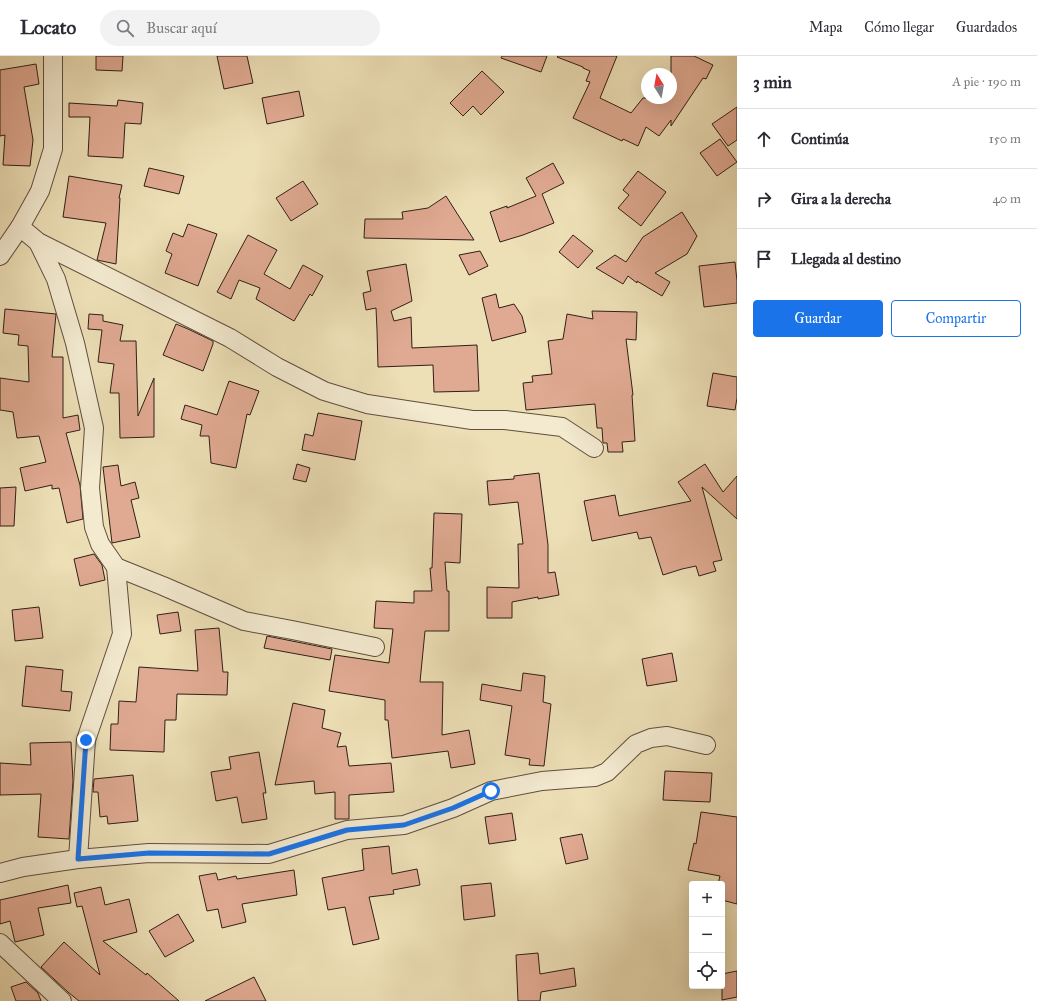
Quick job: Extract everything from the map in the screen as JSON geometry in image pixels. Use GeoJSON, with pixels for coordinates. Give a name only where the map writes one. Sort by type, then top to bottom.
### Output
{"type":"FeatureCollection","features":[{"type":"Feature","properties":{"kind":"street"},"geometry":{"type":"LineString","coordinates":[[0,256],[20,227],[40,191],[53,149],[53,56]]}},
{"type":"Feature","properties":{"kind":"street"},"geometry":{"type":"LineString","coordinates":[[20,227],[38,242],[230,338],[277,366],[324,391],[367,404],[472,420],[505,420],[562,427],[594,448]]}},
{"type":"Feature","properties":{"kind":"street"},"geometry":{"type":"LineString","coordinates":[[38,242],[56,279],[75,343],[94,428],[90,488],[94,527],[100,544],[116,567],[122,634],[86,740],[78,859]]}},
{"type":"Feature","properties":{"kind":"street"},"geometry":{"type":"LineString","coordinates":[[116,567],[244,621],[375,647]]}},
{"type":"Feature","properties":{"kind":"street"},"geometry":{"type":"LineString","coordinates":[[0,873],[23,867],[78,859],[149,853],[269,854],[347,830],[404,825],[453,808],[491,791],[525,786],[542,781],[595,777],[607,772],[636,744],[651,738],[667,736],[706,745]]}},
{"type":"Feature","properties":{"kind":"street"},"geometry":{"type":"LineString","coordinates":[[0,943],[62,1001]]}},
{"type":"Feature","properties":{"kind":"building"},"geometry":{"type":"Polygon","coordinates":[[[96,56],[123,56],[122,71],[96,70],[96,56]]]}},
{"type":"Feature","properties":{"kind":"building"},"geometry":{"type":"Polygon","coordinates":[[[217,56],[247,56],[253,83],[224,89],[217,56]]]}},
{"type":"Feature","properties":{"kind":"building"},"geometry":{"type":"Polygon","coordinates":[[[502,56],[547,56],[541,72],[501,58],[502,56]]]}},
{"type":"Feature","properties":{"kind":"building"},"geometry":{"type":"Polygon","coordinates":[[[617,56],[600,98],[631,113],[641,100],[641,104],[677,104],[677,68],[671,68],[671,56],[694,56],[713,65],[706,79],[703,78],[671,126],[671,120],[659,136],[646,127],[638,146],[623,139],[622,141],[573,118],[590,82],[586,81],[590,71],[557,57],[617,56]]]}},
{"type":"Feature","properties":{"kind":"building"},"geometry":{"type":"Polygon","coordinates":[[[36,64],[39,84],[24,87],[33,140],[30,166],[3,165],[5,135],[0,136],[0,70],[36,64]]]}},
{"type":"Feature","properties":{"kind":"building"},"geometry":{"type":"Polygon","coordinates":[[[482,71],[504,92],[481,115],[473,106],[463,116],[450,103],[482,71]]]}},
{"type":"Feature","properties":{"kind":"building"},"geometry":{"type":"Polygon","coordinates":[[[299,91],[304,116],[267,124],[262,98],[299,91]]]}},
{"type":"Feature","properties":{"kind":"building"},"geometry":{"type":"Polygon","coordinates":[[[118,100],[143,103],[141,124],[125,123],[123,158],[88,156],[90,117],[69,117],[69,103],[117,106],[118,100]]]}},
{"type":"Feature","properties":{"kind":"building"},"geometry":{"type":"Polygon","coordinates":[[[737,107],[737,140],[728,146],[712,124],[737,107]]]}},
{"type":"Feature","properties":{"kind":"building"},"geometry":{"type":"Polygon","coordinates":[[[720,139],[737,162],[717,176],[700,153],[720,139]]]}},
{"type":"Feature","properties":{"kind":"building"},"geometry":{"type":"Polygon","coordinates":[[[553,163],[564,183],[542,194],[554,223],[500,242],[490,212],[507,206],[507,208],[536,196],[526,178],[553,163]]]}},
{"type":"Feature","properties":{"kind":"building"},"geometry":{"type":"Polygon","coordinates":[[[149,168],[184,176],[179,194],[144,186],[149,168]]]}},
{"type":"Feature","properties":{"kind":"building"},"geometry":{"type":"Polygon","coordinates":[[[638,171],[666,192],[641,226],[618,208],[629,195],[623,190],[638,171]]]}},
{"type":"Feature","properties":{"kind":"building"},"geometry":{"type":"Polygon","coordinates":[[[69,176],[122,185],[119,198],[116,264],[97,260],[106,223],[63,217],[69,176]]]}},
{"type":"Feature","properties":{"kind":"building"},"geometry":{"type":"Polygon","coordinates":[[[303,181],[318,204],[291,221],[276,198],[303,181]]]}},
{"type":"Feature","properties":{"kind":"building"},"geometry":{"type":"Polygon","coordinates":[[[446,196],[474,240],[364,238],[365,219],[403,219],[402,212],[428,208],[446,196]]]}},
{"type":"Feature","properties":{"kind":"building"},"geometry":{"type":"Polygon","coordinates":[[[682,212],[697,236],[687,254],[655,273],[670,282],[662,296],[637,281],[637,283],[628,276],[623,284],[596,268],[615,255],[626,262],[643,237],[682,212]]]}},
{"type":"Feature","properties":{"kind":"building"},"geometry":{"type":"Polygon","coordinates":[[[188,224],[217,234],[198,286],[165,273],[172,254],[166,251],[173,233],[183,237],[188,224]]]}},
{"type":"Feature","properties":{"kind":"building"},"geometry":{"type":"Polygon","coordinates":[[[248,235],[277,250],[264,274],[290,289],[303,265],[323,276],[312,296],[310,294],[294,321],[256,299],[260,288],[239,280],[231,299],[217,292],[248,235]]]}},
{"type":"Feature","properties":{"kind":"building"},"geometry":{"type":"Polygon","coordinates":[[[573,235],[593,251],[578,268],[559,252],[573,235]]]}},
{"type":"Feature","properties":{"kind":"building"},"geometry":{"type":"Polygon","coordinates":[[[480,251],[488,266],[469,275],[459,255],[480,251]]]}},
{"type":"Feature","properties":{"kind":"building"},"geometry":{"type":"Polygon","coordinates":[[[735,262],[737,303],[704,307],[699,266],[735,262]]]}},
{"type":"Feature","properties":{"kind":"building"},"geometry":{"type":"Polygon","coordinates":[[[406,264],[412,301],[391,311],[394,321],[411,317],[412,348],[477,345],[479,391],[434,392],[433,365],[378,367],[376,308],[366,310],[363,293],[371,291],[367,271],[406,264]]]}},
{"type":"Feature","properties":{"kind":"building"},"geometry":{"type":"Polygon","coordinates":[[[496,294],[499,308],[514,304],[522,316],[526,332],[492,341],[482,298],[496,294]]]}},
{"type":"Feature","properties":{"kind":"building"},"geometry":{"type":"Polygon","coordinates":[[[5,309],[56,314],[52,357],[63,357],[63,418],[78,415],[80,430],[66,433],[80,485],[83,519],[67,523],[59,488],[52,489],[52,485],[25,491],[20,468],[46,462],[39,436],[17,438],[13,412],[0,410],[0,378],[29,382],[28,346],[18,345],[19,335],[3,333],[5,309]]]}},
{"type":"Feature","properties":{"kind":"building"},"geometry":{"type":"Polygon","coordinates":[[[592,311],[637,312],[636,340],[626,339],[633,395],[635,441],[622,442],[623,452],[608,452],[607,443],[603,443],[602,428],[597,428],[595,404],[526,410],[523,383],[533,382],[532,376],[552,374],[548,341],[563,339],[567,314],[593,319],[592,311]]]}},
{"type":"Feature","properties":{"kind":"building"},"geometry":{"type":"Polygon","coordinates":[[[89,314],[103,315],[103,321],[123,325],[120,341],[136,341],[138,416],[154,378],[154,437],[120,438],[119,393],[110,393],[114,364],[98,362],[102,330],[88,329],[89,314]]]}},
{"type":"Feature","properties":{"kind":"building"},"geometry":{"type":"Polygon","coordinates":[[[176,324],[213,341],[203,371],[163,355],[176,324]]]}},
{"type":"Feature","properties":{"kind":"building"},"geometry":{"type":"Polygon","coordinates":[[[713,373],[737,377],[737,398],[735,410],[707,406],[713,373]]]}},
{"type":"Feature","properties":{"kind":"building"},"geometry":{"type":"Polygon","coordinates":[[[229,381],[259,391],[250,415],[247,414],[236,468],[211,463],[209,436],[200,436],[202,425],[181,419],[185,405],[217,415],[229,381]]]}},
{"type":"Feature","properties":{"kind":"building"},"geometry":{"type":"Polygon","coordinates":[[[318,413],[362,421],[355,460],[302,450],[305,434],[313,436],[318,413]]]}},
{"type":"Feature","properties":{"kind":"building"},"geometry":{"type":"Polygon","coordinates":[[[297,464],[310,468],[306,482],[293,479],[297,464]]]}},
{"type":"Feature","properties":{"kind":"building"},"geometry":{"type":"Polygon","coordinates":[[[705,464],[723,492],[737,476],[737,519],[702,487],[722,560],[713,562],[716,571],[699,576],[696,566],[663,575],[651,537],[639,539],[637,532],[592,541],[584,501],[615,495],[619,516],[691,501],[678,482],[705,464]]]}},
{"type":"Feature","properties":{"kind":"building"},"geometry":{"type":"Polygon","coordinates":[[[118,465],[121,486],[135,482],[139,498],[131,500],[140,537],[112,543],[103,467],[118,465]]]}},
{"type":"Feature","properties":{"kind":"building"},"geometry":{"type":"Polygon","coordinates":[[[539,473],[548,545],[548,573],[555,572],[559,595],[512,602],[512,618],[487,618],[487,587],[519,588],[518,544],[523,544],[518,502],[489,505],[487,481],[514,479],[514,476],[539,473]]]}},
{"type":"Feature","properties":{"kind":"building"},"geometry":{"type":"Polygon","coordinates":[[[16,487],[14,526],[0,526],[0,488],[16,487]]]}},
{"type":"Feature","properties":{"kind":"building"},"geometry":{"type":"Polygon","coordinates":[[[434,513],[462,514],[460,563],[445,562],[447,591],[449,591],[449,631],[425,631],[420,682],[443,682],[442,735],[469,730],[475,764],[451,768],[448,751],[392,758],[388,720],[385,720],[385,700],[329,691],[335,655],[389,663],[393,629],[374,628],[376,601],[414,603],[414,591],[432,591],[430,568],[432,568],[434,513]]]}},
{"type":"Feature","properties":{"kind":"building"},"geometry":{"type":"Polygon","coordinates":[[[94,554],[102,565],[105,580],[80,586],[74,559],[94,554]]]}},
{"type":"Feature","properties":{"kind":"building"},"geometry":{"type":"Polygon","coordinates":[[[39,607],[43,638],[15,641],[12,610],[39,607]]]}},
{"type":"Feature","properties":{"kind":"building"},"geometry":{"type":"Polygon","coordinates":[[[178,612],[181,631],[160,634],[157,615],[178,612]]]}},
{"type":"Feature","properties":{"kind":"building"},"geometry":{"type":"Polygon","coordinates":[[[219,628],[223,672],[228,672],[227,695],[177,694],[176,720],[165,720],[164,752],[110,750],[111,724],[118,724],[119,701],[136,702],[139,667],[198,671],[195,630],[219,628]]]}},
{"type":"Feature","properties":{"kind":"building"},"geometry":{"type":"Polygon","coordinates":[[[267,636],[332,649],[330,660],[264,648],[267,636]]]}},
{"type":"Feature","properties":{"kind":"building"},"geometry":{"type":"Polygon","coordinates":[[[672,653],[677,681],[647,686],[642,659],[672,653]]]}},
{"type":"Feature","properties":{"kind":"building"},"geometry":{"type":"Polygon","coordinates":[[[26,666],[63,670],[61,691],[72,692],[70,711],[22,706],[26,666]]]}},
{"type":"Feature","properties":{"kind":"building"},"geometry":{"type":"Polygon","coordinates":[[[523,673],[545,676],[543,702],[551,704],[544,766],[529,765],[530,759],[505,755],[512,706],[480,700],[482,684],[521,691],[523,673]]]}},
{"type":"Feature","properties":{"kind":"building"},"geometry":{"type":"Polygon","coordinates":[[[293,703],[325,710],[322,728],[341,733],[337,747],[346,746],[349,766],[391,763],[394,792],[349,795],[349,819],[335,819],[335,792],[315,794],[314,781],[275,785],[293,703]]]}},
{"type":"Feature","properties":{"kind":"building"},"geometry":{"type":"Polygon","coordinates":[[[71,742],[73,781],[69,839],[38,837],[41,794],[0,795],[0,763],[31,765],[30,743],[71,742]]]}},
{"type":"Feature","properties":{"kind":"building"},"geometry":{"type":"Polygon","coordinates":[[[259,752],[266,793],[263,793],[267,819],[242,823],[237,797],[216,801],[211,772],[231,769],[229,757],[259,752]]]}},
{"type":"Feature","properties":{"kind":"building"},"geometry":{"type":"Polygon","coordinates":[[[665,771],[712,773],[710,802],[663,800],[665,771]]]}},
{"type":"Feature","properties":{"kind":"building"},"geometry":{"type":"Polygon","coordinates":[[[133,775],[138,821],[108,824],[107,816],[100,817],[98,792],[93,792],[94,779],[133,775]]]}},
{"type":"Feature","properties":{"kind":"building"},"geometry":{"type":"Polygon","coordinates":[[[701,812],[737,817],[737,904],[725,901],[725,881],[719,881],[720,876],[688,870],[694,843],[696,844],[701,812]]]}},
{"type":"Feature","properties":{"kind":"building"},"geometry":{"type":"Polygon","coordinates":[[[512,813],[516,840],[489,844],[485,817],[512,813]]]}},
{"type":"Feature","properties":{"kind":"building"},"geometry":{"type":"Polygon","coordinates":[[[582,834],[588,859],[566,864],[560,838],[582,834]]]}},
{"type":"Feature","properties":{"kind":"building"},"geometry":{"type":"Polygon","coordinates":[[[389,846],[392,874],[417,869],[420,885],[393,890],[394,894],[369,897],[379,939],[353,945],[345,907],[328,910],[322,878],[364,870],[362,849],[389,846]]]}},
{"type":"Feature","properties":{"kind":"building"},"geometry":{"type":"Polygon","coordinates":[[[294,870],[297,895],[242,904],[246,922],[222,928],[218,909],[207,911],[199,876],[216,873],[218,880],[236,876],[237,879],[294,870]]]}},
{"type":"Feature","properties":{"kind":"building"},"geometry":{"type":"Polygon","coordinates":[[[491,883],[495,916],[464,920],[461,886],[491,883]]]}},
{"type":"Feature","properties":{"kind":"building"},"geometry":{"type":"Polygon","coordinates":[[[68,885],[71,903],[38,908],[44,935],[15,942],[10,921],[0,924],[0,900],[68,885]]]}},
{"type":"Feature","properties":{"kind":"building"},"geometry":{"type":"Polygon","coordinates":[[[101,887],[105,905],[129,899],[137,932],[103,941],[146,975],[147,973],[179,1001],[79,1001],[41,967],[64,942],[100,975],[82,906],[77,907],[74,893],[101,887]]]}},
{"type":"Feature","properties":{"kind":"building"},"geometry":{"type":"Polygon","coordinates":[[[178,914],[194,941],[165,957],[149,931],[178,914]]]}},
{"type":"Feature","properties":{"kind":"building"},"geometry":{"type":"Polygon","coordinates":[[[538,953],[540,974],[574,968],[576,986],[541,992],[540,1001],[518,1001],[516,955],[538,953]]]}},
{"type":"Feature","properties":{"kind":"building"},"geometry":{"type":"Polygon","coordinates":[[[737,971],[737,997],[722,1000],[722,989],[725,989],[725,973],[737,971]]]}},
{"type":"Feature","properties":{"kind":"building"},"geometry":{"type":"Polygon","coordinates":[[[254,977],[266,1001],[205,1001],[254,977]]]}},
{"type":"Feature","properties":{"kind":"building"},"geometry":{"type":"Polygon","coordinates":[[[26,982],[38,993],[41,1001],[16,1001],[11,987],[26,982]]]}},
{"type":"Feature","properties":{"kind":"route"},"geometry":{"type":"LineString","coordinates":[[86,740],[78,859],[149,853],[269,854],[347,830],[404,825],[453,808],[491,791]]}}]}
